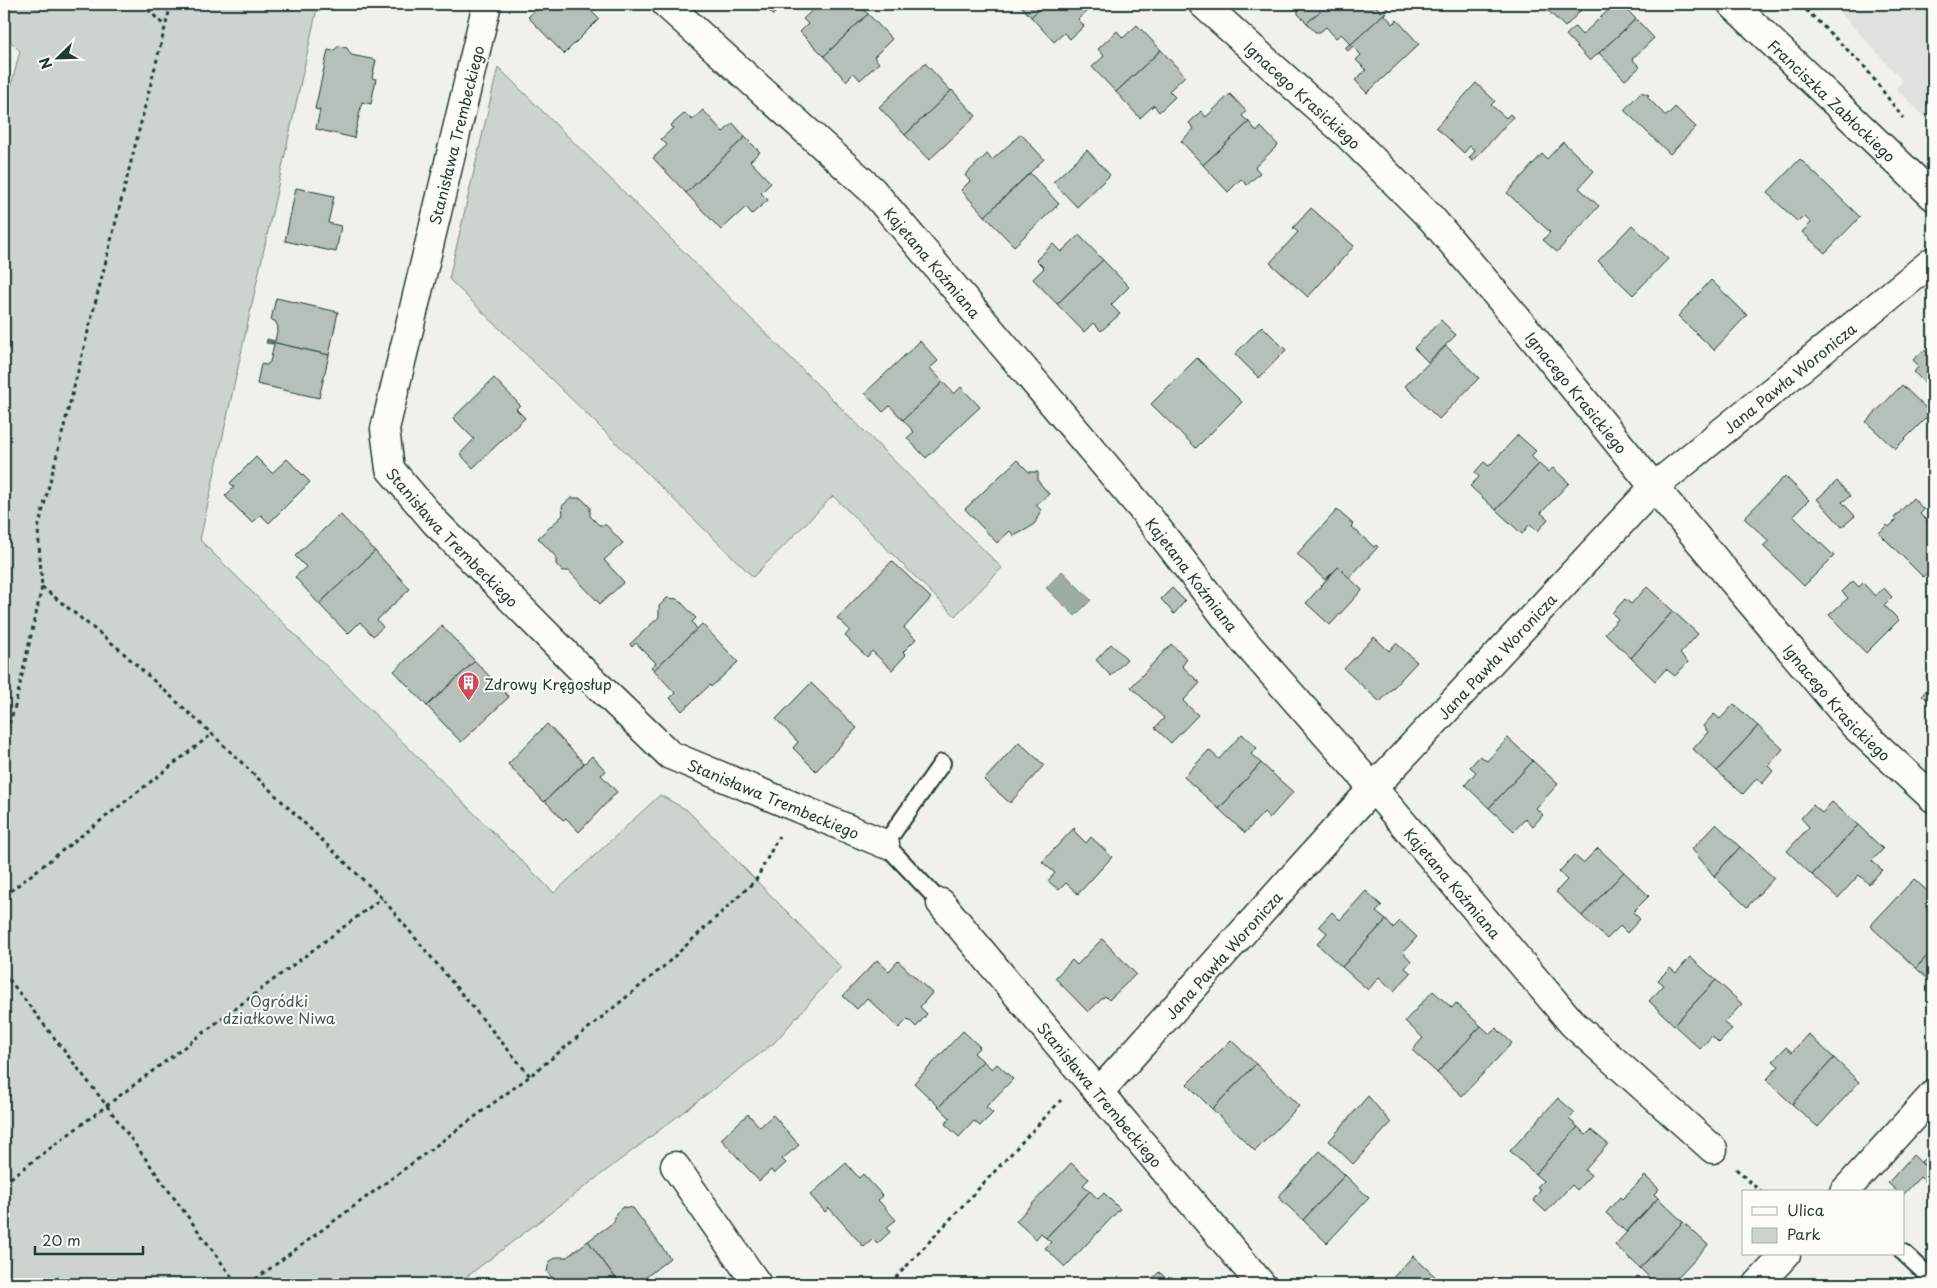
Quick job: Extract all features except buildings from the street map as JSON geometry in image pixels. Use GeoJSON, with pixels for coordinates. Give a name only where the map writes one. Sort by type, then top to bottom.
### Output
{"type":"FeatureCollection","features":[{"type":"Feature","properties":{"kind":"street","name":"Stanisława Trembeckiego"},"geometry":{"type":"LineString","coordinates":[[487,4],[385,429],[390,469],[435,522],[585,674],[670,755],[885,844]]}},
{"type":"Feature","properties":{"kind":"street","name":"Kajetana Koźmiana"},"geometry":{"type":"LineString","coordinates":[[666,4],[872,190],[1144,510],[1244,641],[1373,788],[1573,1024],[1713,1149]]}},
{"type":"Feature","properties":{"kind":"street","name":"Ignacego Krasickiego"},"geometry":{"type":"LineString","coordinates":[[1202,4],[1346,134],[1432,219],[1526,329],[1654,487],[1854,725],[1933,798]]}},
{"type":"Feature","properties":{"kind":"street","name":"Franciszka Zabłockiego"},"geometry":{"type":"LineString","coordinates":[[1732,4],[1933,196]]}},
{"type":"Feature","properties":{"kind":"street","name":"Jana Pawła Woronicza"},"geometry":{"type":"LineString","coordinates":[[1091,1083],[1373,788],[1654,487],[1933,261]]}},
{"type":"Feature","properties":{"kind":"street","name":"Stanisława Trembeckiego"},"geometry":{"type":"LineString","coordinates":[[942,903],[1261,1284]]}},
{"type":"Feature","properties":{"kind":"street"},"geometry":{"type":"LineString","coordinates":[[1846,1190],[1933,1095]]}},
{"type":"Feature","properties":{"kind":"street"},"geometry":{"type":"LineString","coordinates":[[675,1166],[753,1283]]}},
{"type":"Feature","properties":{"kind":"street"},"geometry":{"type":"LineString","coordinates":[[1758,1284],[1784,1256]]}},
{"type":"Feature","properties":{"kind":"lane"},"geometry":{"type":"LineString","coordinates":[[942,763],[885,844],[942,903]]}},
{"type":"Feature","properties":{"kind":"lane"},"geometry":{"type":"LineString","coordinates":[[1904,1253],[1933,1280]]}},
{"type":"Feature","properties":{"kind":"path"},"geometry":{"type":"LineString","coordinates":[[142,4],[164,25]]}},
{"type":"Feature","properties":{"kind":"path"},"geometry":{"type":"LineString","coordinates":[[4,739],[16,706],[42,587],[38,529],[164,25],[171,4]]}},
{"type":"Feature","properties":{"kind":"path"},"geometry":{"type":"LineString","coordinates":[[1800,4],[1864,66],[1907,125]]}},
{"type":"Feature","properties":{"kind":"path"},"geometry":{"type":"LineString","coordinates":[[42,587],[118,648],[212,734],[382,898],[530,1076]]}},
{"type":"Feature","properties":{"kind":"path"},"geometry":{"type":"LineString","coordinates":[[4,896],[212,734]]}},
{"type":"Feature","properties":{"kind":"path"},"geometry":{"type":"LineString","coordinates":[[249,1284],[530,1076],[662,968],[756,880],[794,806]]}},
{"type":"Feature","properties":{"kind":"path"},"geometry":{"type":"LineString","coordinates":[[4,1183],[382,898]]}},
{"type":"Feature","properties":{"kind":"path"},"geometry":{"type":"LineString","coordinates":[[4,973],[107,1106],[237,1284]]}},
{"type":"Feature","properties":{"kind":"path"},"geometry":{"type":"LineString","coordinates":[[890,1284],[1091,1083]]}},
{"type":"Feature","properties":{"kind":"shaded area"},"geometry":{"type":"Polygon","coordinates":[[[1832,4],[1933,4],[1933,126],[1896,88],[1903,81],[1832,4]]]}},
{"type":"Feature","properties":{"kind":"shaded area"},"geometry":{"type":"Polygon","coordinates":[[[1062,571],[1091,600],[1075,616],[1046,588],[1062,571]]]}},
{"type":"Feature","properties":{"kind":"green space","name":"Ogródki działkowe Niwa"},"geometry":{"type":"Polygon","coordinates":[[[4,4],[318,4],[200,540],[554,893],[660,795],[687,810],[841,967],[774,1043],[457,1284],[4,1284],[4,115],[20,51],[4,35],[4,4]]]}},
{"type":"Feature","properties":{"kind":"green space"},"geometry":{"type":"Polygon","coordinates":[[[498,67],[1002,568],[955,616],[833,496],[753,577],[449,279],[498,67]]]}},
{"type":"Feature","properties":{"kind":"place","name":"Zdrowy Kręgosłup"},"geometry":{"type":"Point","coordinates":[468,702]}}]}
